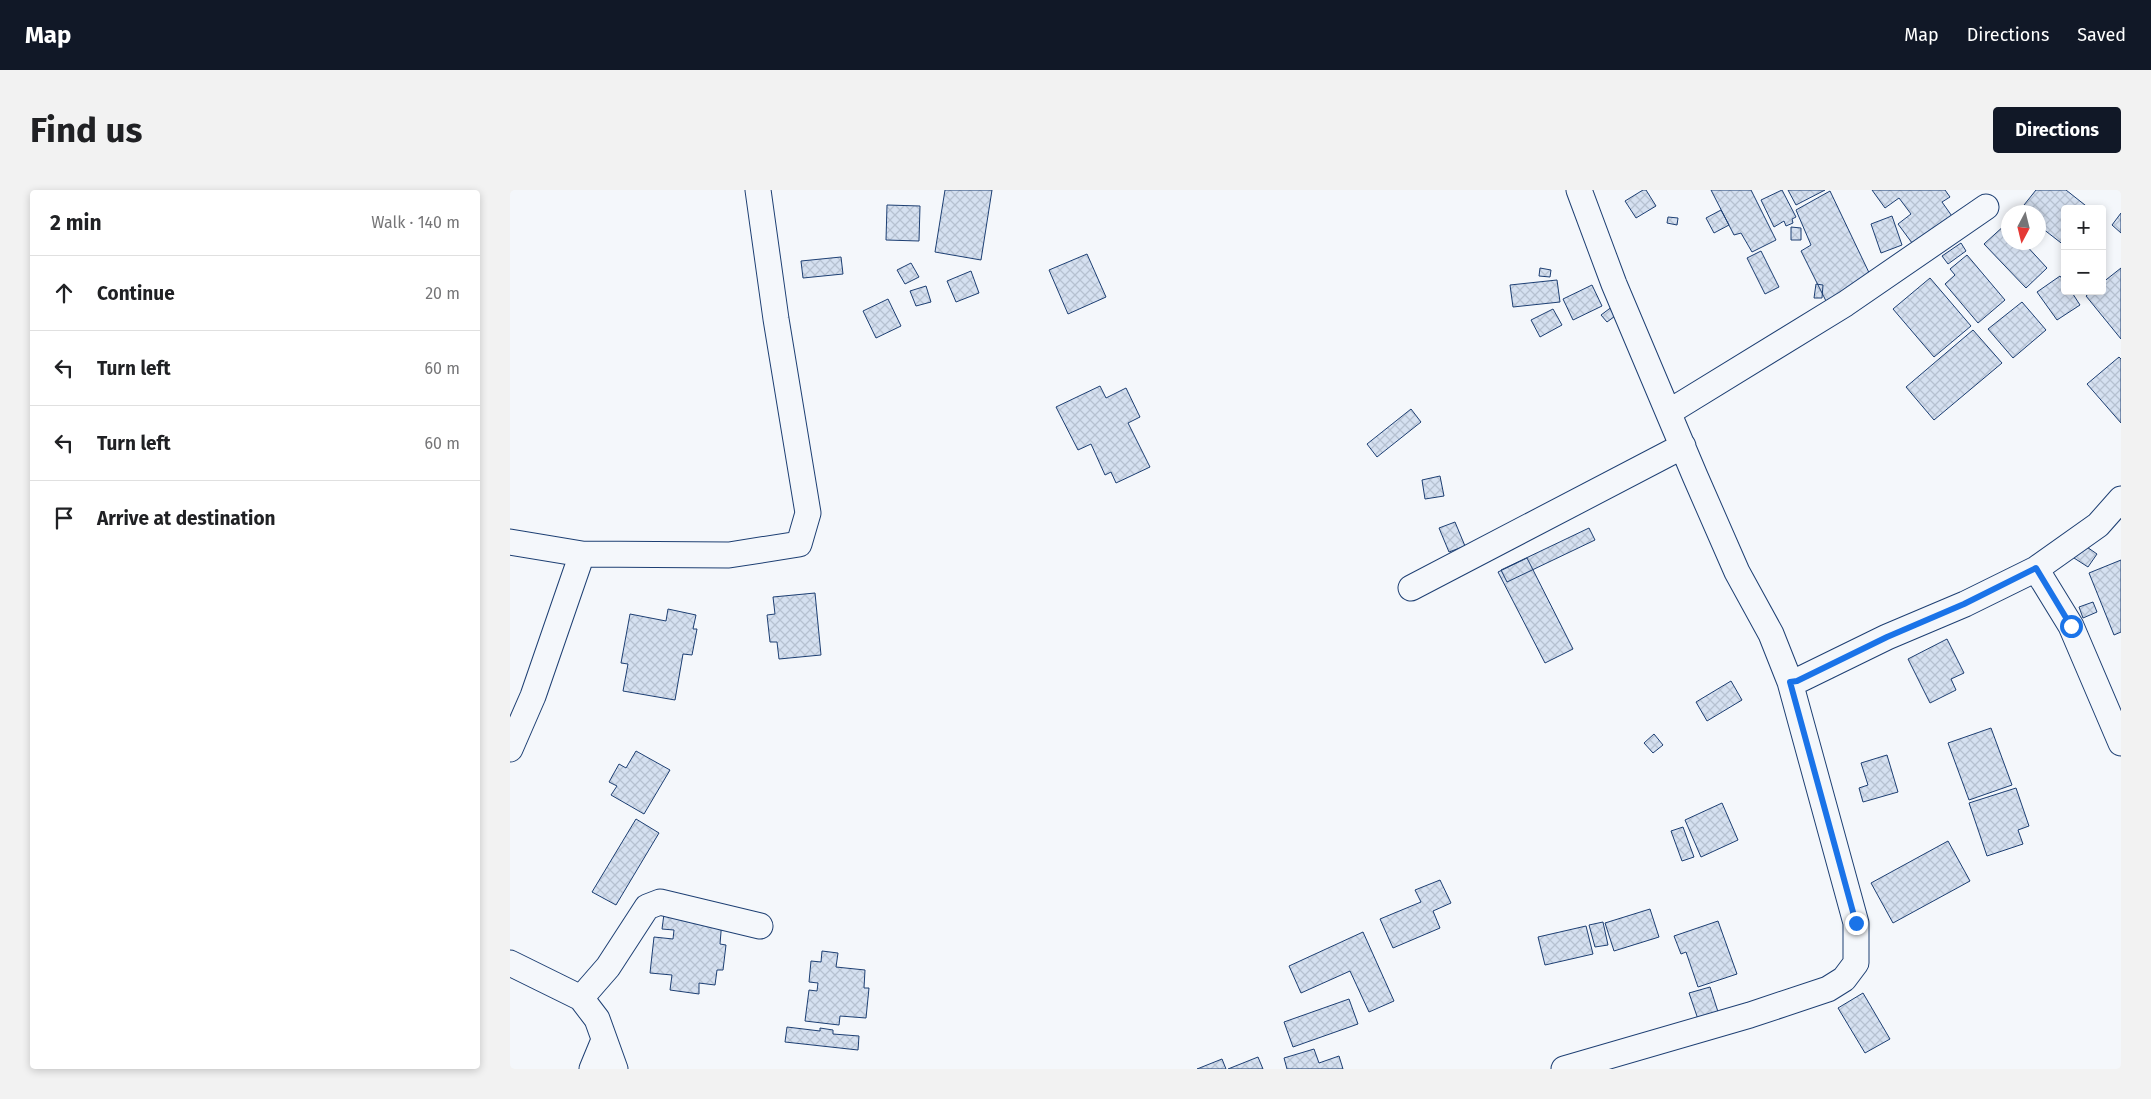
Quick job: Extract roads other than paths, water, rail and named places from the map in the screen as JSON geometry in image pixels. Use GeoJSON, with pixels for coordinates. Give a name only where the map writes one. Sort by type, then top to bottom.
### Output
{"type":"FeatureCollection","features":[{"type":"Feature","properties":{"kind":"street"},"geometry":{"type":"LineString","coordinates":[[510,542],[582,554],[730,555],[799,544],[808,513],[776,319],[758,190]]}},
{"type":"Feature","properties":{"kind":"street"},"geometry":{"type":"LineString","coordinates":[[1564,1069],[1750,1015],[1828,989],[1844,979],[1856,963],[1858,942],[1856,923],[1790,682],[1771,634],[1737,572],[1614,284],[1578,190]]}},
{"type":"Feature","properties":{"kind":"street"},"geometry":{"type":"LineString","coordinates":[[1669,412],[1845,304],[1986,207]]}},
{"type":"Feature","properties":{"kind":"street"},"geometry":{"type":"LineString","coordinates":[[1411,588],[1683,446]]}},
{"type":"Feature","properties":{"kind":"street"},"geometry":{"type":"LineString","coordinates":[[1790,682],[1797,681],[1887,637],[1964,604],[2036,568],[2098,525],[2121,498]]}},
{"type":"Feature","properties":{"kind":"street"},"geometry":{"type":"LineString","coordinates":[[510,749],[533,696],[582,554]]}},
{"type":"Feature","properties":{"kind":"street"},"geometry":{"type":"LineString","coordinates":[[2036,568],[2071,626],[2121,743]]}},
{"type":"Feature","properties":{"kind":"street"},"geometry":{"type":"LineString","coordinates":[[581,998],[608,966],[648,907],[660,902],[760,926]]}},
{"type":"Feature","properties":{"kind":"street"},"geometry":{"type":"LineString","coordinates":[[510,962],[581,998],[596,1019],[615,1069]]}},
{"type":"Feature","properties":{"kind":"street"},"geometry":{"type":"LineString","coordinates":[[592,1069],[604,1040]]}}]}
